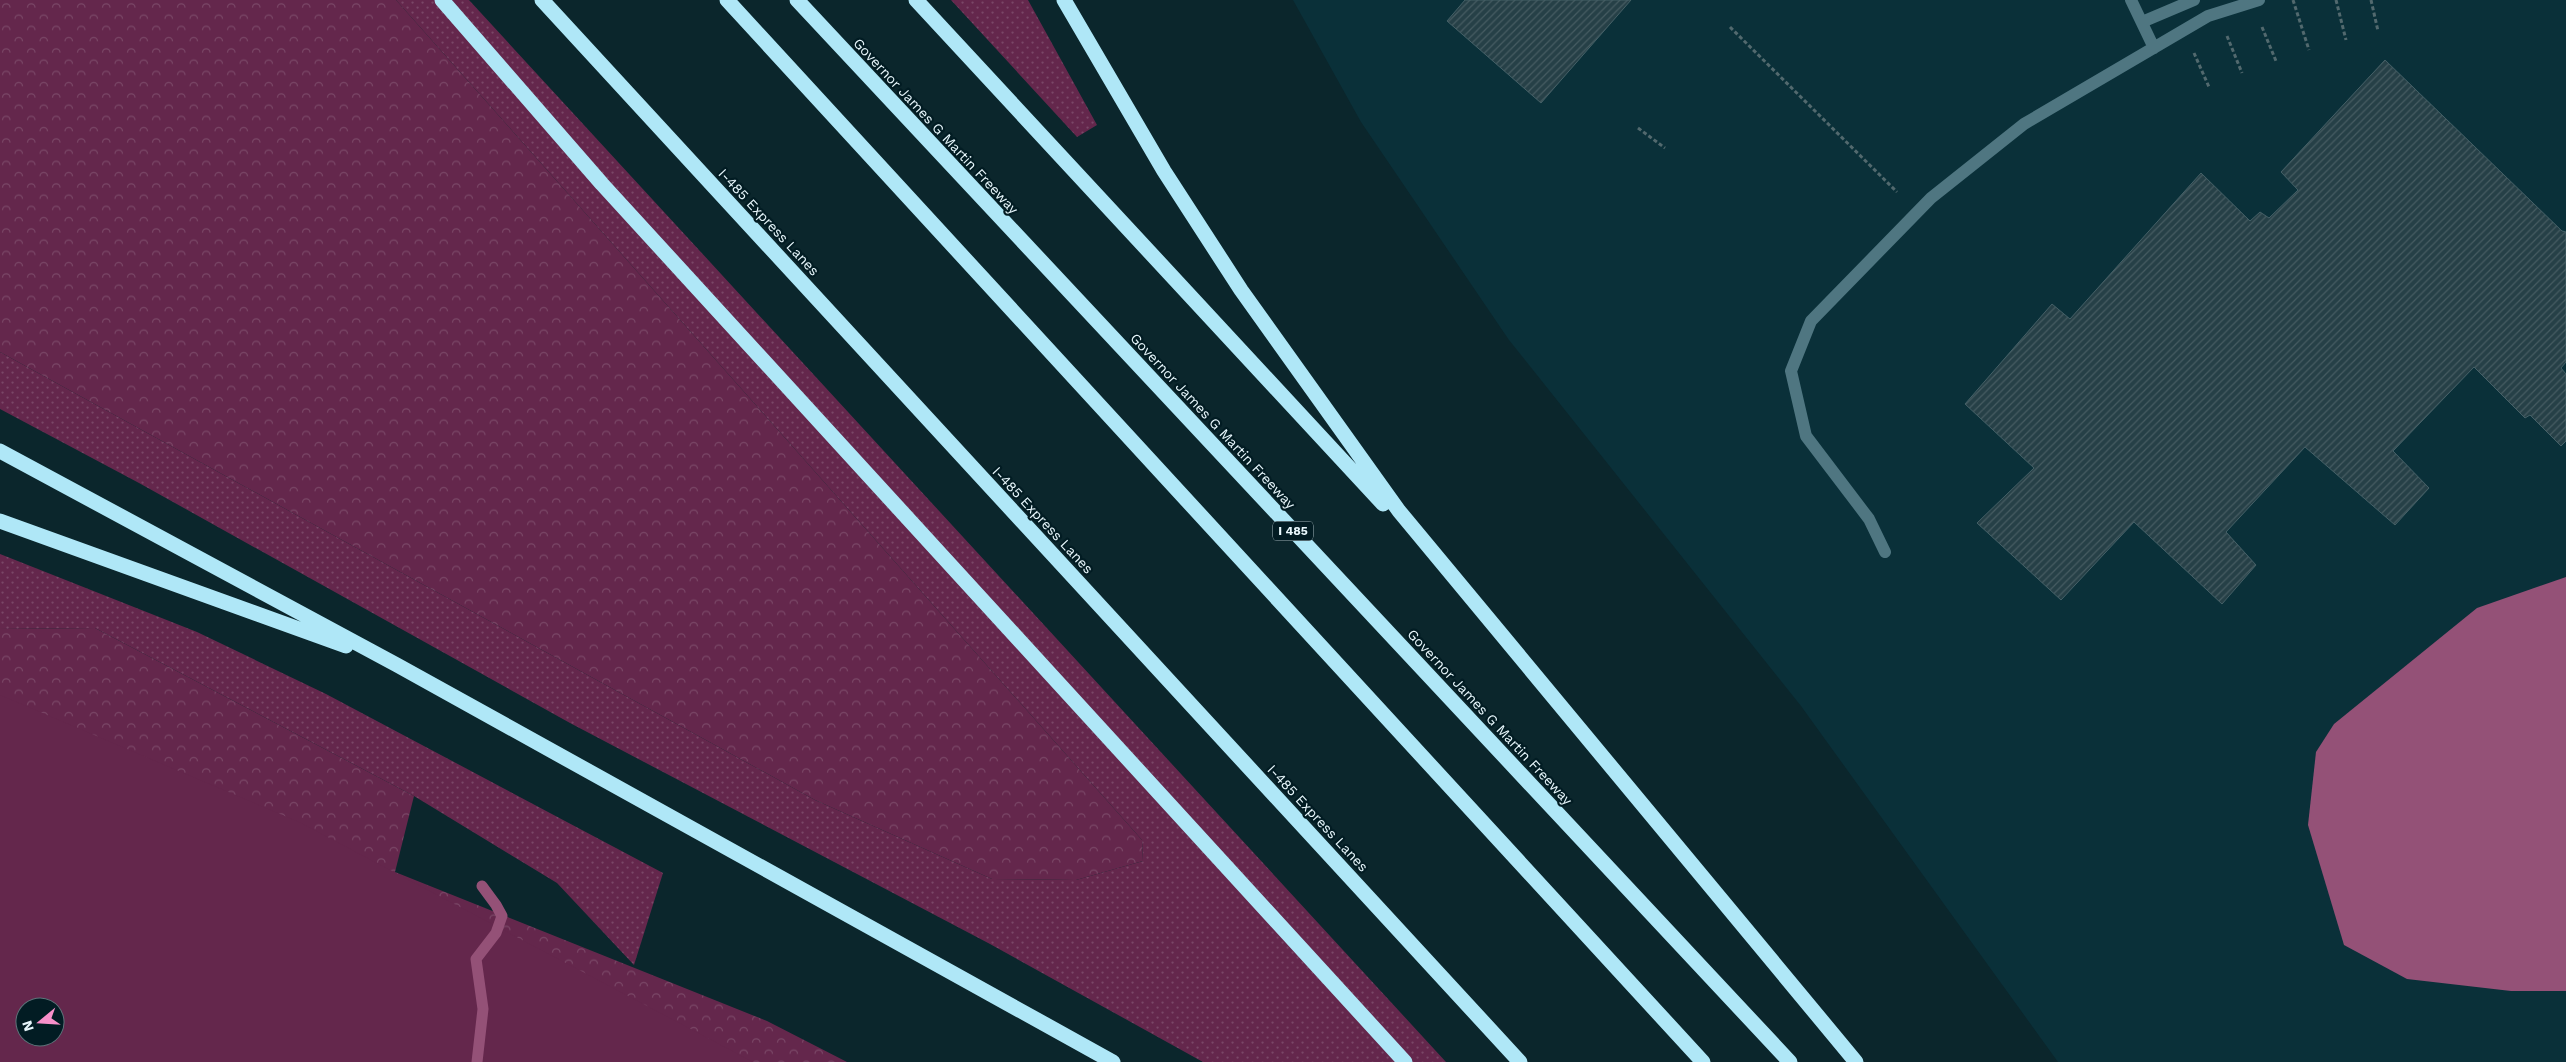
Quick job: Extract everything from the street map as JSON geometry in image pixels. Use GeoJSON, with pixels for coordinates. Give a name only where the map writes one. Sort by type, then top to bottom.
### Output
{"type":"FeatureCollection","features":[{"type":"Feature","properties":{"kind":"highway"},"geometry":{"type":"LineString","coordinates":[[442,0],[602,184],[1406,1062]]}},
{"type":"Feature","properties":{"kind":"highway","name":"I-485 Express Lanes"},"geometry":{"type":"LineString","coordinates":[[542,0],[1520,1062]]}},
{"type":"Feature","properties":{"kind":"highway"},"geometry":{"type":"LineString","coordinates":[[728,0],[1703,1062]]}},
{"type":"Feature","properties":{"kind":"highway","name":"Governor James G Martin Freeway"},"geometry":{"type":"LineString","coordinates":[[797,0],[1790,1062]]}},
{"type":"Feature","properties":{"kind":"highway"},"geometry":{"type":"LineString","coordinates":[[916,0],[1488,616]]}},
{"type":"Feature","properties":{"kind":"highway"},"geometry":{"type":"LineString","coordinates":[[1064,0],[1164,171],[1241,290],[1399,511],[1856,1062]]}},
{"type":"Feature","properties":{"kind":"highway"},"geometry":{"type":"LineString","coordinates":[[0,451],[397,665],[1114,1062]]}},
{"type":"Feature","properties":{"kind":"highway"},"geometry":{"type":"LineString","coordinates":[[0,521],[397,665]]}},
{"type":"Feature","properties":{"kind":"lane"},"geometry":{"type":"LineString","coordinates":[[2131,0],[2154,48]]}},
{"type":"Feature","properties":{"kind":"lane"},"geometry":{"type":"LineString","coordinates":[[2142,22],[2194,0]]}},
{"type":"Feature","properties":{"kind":"lane"},"geometry":{"type":"LineString","coordinates":[[1885,552],[1869,519],[1806,436],[1791,371],[1811,321],[1931,198],[2024,124],[2184,30],[2217,13],[2256,1]]}},
{"type":"Feature","properties":{"kind":"path"},"geometry":{"type":"LineString","coordinates":[[2293,0],[2309,50]]}},
{"type":"Feature","properties":{"kind":"path"},"geometry":{"type":"LineString","coordinates":[[2336,0],[2346,40]]}},
{"type":"Feature","properties":{"kind":"path"},"geometry":{"type":"LineString","coordinates":[[2372,0],[2378,31]]}},
{"type":"Feature","properties":{"kind":"path"},"geometry":{"type":"LineString","coordinates":[[2256,1],[2276,61]]}},
{"type":"Feature","properties":{"kind":"path"},"geometry":{"type":"LineString","coordinates":[[2217,13],[2242,73]]}},
{"type":"Feature","properties":{"kind":"path"},"geometry":{"type":"LineString","coordinates":[[1730,27],[1897,192]]}},
{"type":"Feature","properties":{"kind":"path"},"geometry":{"type":"LineString","coordinates":[[2184,30],[2209,87]]}},
{"type":"Feature","properties":{"kind":"path"},"geometry":{"type":"LineString","coordinates":[[1638,128],[1665,148]]}},
{"type":"Feature","properties":{"kind":"shaded area"},"geometry":{"type":"Polygon","coordinates":[[[1293,0],[2566,0],[2566,1062],[2058,1062],[1801,706],[1509,340],[1361,122],[1293,0]]]}},
{"type":"Feature","properties":{"kind":"shaded area"},"geometry":{"type":"Polygon","coordinates":[[[2566,577],[2566,991],[2511,991],[2407,979],[2344,945],[2308,825],[2316,752],[2334,724],[2477,608],[2566,577]]]}},
{"type":"Feature","properties":{"kind":"green space"},"geometry":{"type":"Polygon","coordinates":[[[0,0],[396,0],[1142,840],[1143,861],[1076,880],[992,879],[815,800],[0,352],[0,0]]]}},
{"type":"Feature","properties":{"kind":"green space"},"geometry":{"type":"Polygon","coordinates":[[[396,0],[469,0],[1446,1062],[1203,1062],[990,944],[570,723],[139,483],[0,409],[0,352],[815,800],[992,879],[1076,880],[1143,861],[1142,840],[396,0]]]}},
{"type":"Feature","properties":{"kind":"green space"},"geometry":{"type":"Polygon","coordinates":[[[951,0],[1028,0],[1097,125],[1077,137],[951,0]]]}},
{"type":"Feature","properties":{"kind":"green space"},"geometry":{"type":"Polygon","coordinates":[[[0,554],[197,632],[326,694],[663,873],[634,965],[557,883],[414,796],[95,628],[0,629],[0,554]]]}},
{"type":"Feature","properties":{"kind":"green space"},"geometry":{"type":"Polygon","coordinates":[[[95,628],[414,796],[395,872],[767,1021],[847,1062],[26,1062],[0,1041],[0,629],[95,628]]]}},
{"type":"Feature","properties":{"kind":"green space"},"geometry":{"type":"Polygon","coordinates":[[[0,695],[301,823],[753,1062],[0,1062],[0,695]]]}},
{"type":"Feature","properties":{"kind":"building"},"geometry":{"type":"Polygon","coordinates":[[[1465,0],[1631,0],[1541,103],[1447,21],[1465,0]]]}},
{"type":"Feature","properties":{"kind":"building"},"geometry":{"type":"Polygon","coordinates":[[[2385,60],[2562,231],[2566,232],[2566,362],[2561,368],[2566,374],[2566,441],[2561,446],[2530,415],[2525,418],[2474,367],[2393,451],[2429,488],[2395,525],[2305,447],[2226,532],[2256,565],[2222,604],[2134,522],[2061,600],[1977,523],[2034,468],[1965,404],[2052,304],[2070,319],[2201,173],[2250,221],[2260,212],[2269,218],[2298,190],[2281,172],[2385,60]]]}},
{"type":"Feature","properties":{"kind":"waterway"},"geometry":{"type":"LineString","coordinates":[[477,1062],[483,1009],[476,959],[496,933],[502,916],[482,886]]}}]}
